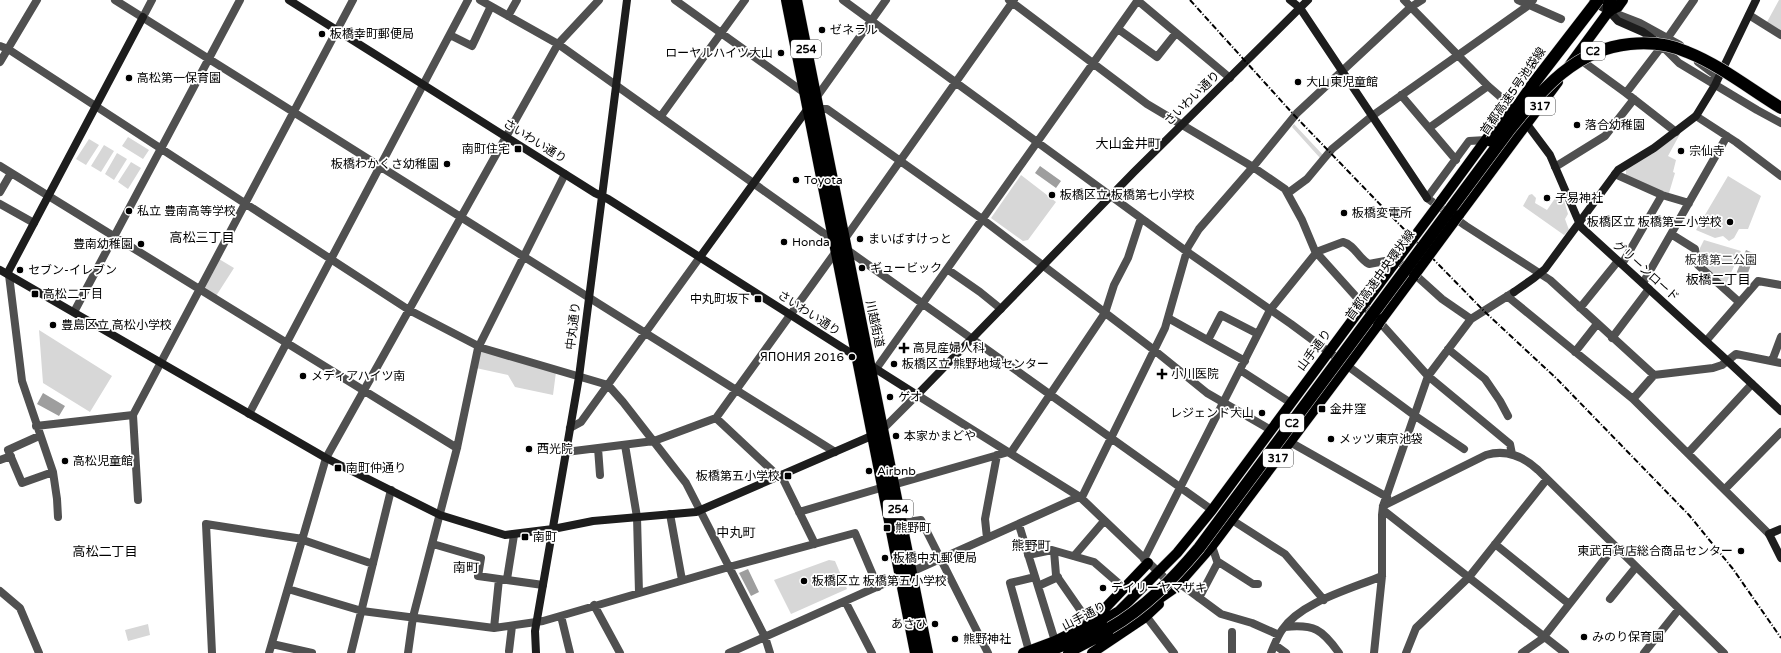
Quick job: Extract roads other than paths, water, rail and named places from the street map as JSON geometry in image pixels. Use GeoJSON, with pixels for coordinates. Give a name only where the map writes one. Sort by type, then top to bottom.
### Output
{"type":"FeatureCollection","features":[{"type":"Feature","properties":{"kind":"highway","name":"川越街道"},"geometry":{"type":"LineString","coordinates":[[787,0],[812,102]]}},
{"type":"Feature","properties":{"kind":"highway","name":"川越街道"},"geometry":{"type":"LineString","coordinates":[[796,0],[812,102],[840,245],[858,358],[878,433],[889,486],[902,576],[916,653]]}},
{"type":"Feature","properties":{"kind":"highway","name":"首都高速5号池袋線"},"geometry":{"type":"LineString","coordinates":[[1449,200],[1529,88],[1596,0]]}},
{"type":"Feature","properties":{"kind":"highway","name":"首都高速中央環状線"},"geometry":{"type":"LineString","coordinates":[[1050,653],[1109,627],[1124,617],[1154,593],[1197,546],[1346,346],[1449,200],[1517,116],[1544,86],[1577,59],[1610,45],[1633,41],[1667,43],[1681,47],[1718,65],[1781,103]]}},
{"type":"Feature","properties":{"kind":"highway","name":"首都高速中央環状線"},"geometry":{"type":"LineString","coordinates":[[1449,200],[1545,87],[1561,73],[1584,57],[1610,47],[1633,43],[1650,43],[1681,49],[1705,61],[1781,108]]}},
{"type":"Feature","properties":{"kind":"highway","name":"川越街道"},"geometry":{"type":"LineString","coordinates":[[840,245],[873,367],[878,433]]}},
{"type":"Feature","properties":{"kind":"highway","name":"川越街道"},"geometry":{"type":"LineString","coordinates":[[889,486],[901,523],[902,576],[927,653]]}},
{"type":"Feature","properties":{"kind":"highway","name":"首都高速中央環状線"},"geometry":{"type":"LineString","coordinates":[[1044,653],[1109,627]]}},
{"type":"Feature","properties":{"kind":"highway"},"geometry":{"type":"LineString","coordinates":[[1054,647],[1081,641],[1109,627]]}},
{"type":"Feature","properties":{"kind":"highway"},"geometry":{"type":"LineString","coordinates":[[1059,653],[1109,627]]}},
{"type":"Feature","properties":{"kind":"main road","name":"山手通り"},"geometry":{"type":"LineString","coordinates":[[1029,652],[1104,622],[1120,611],[1177,553],[1212,510],[1394,264],[1449,200],[1486,140],[1590,0]]}},
{"type":"Feature","properties":{"kind":"main road","name":"山手通り"},"geometry":{"type":"LineString","coordinates":[[1068,653],[1123,624],[1177,585],[1212,546],[1346,366],[1382,324],[1414,276],[1576,57],[1610,6],[1618,7],[1623,0]]}},
{"type":"Feature","properties":{"kind":"main road"},"geometry":{"type":"LineString","coordinates":[[1091,623],[1124,588],[1146,561]]}},
{"type":"Feature","properties":{"kind":"main road","name":"317"},"geometry":{"type":"LineString","coordinates":[[1092,653],[1146,616],[1177,585]]}},
{"type":"Feature","properties":{"kind":"main road","name":"317"},"geometry":{"type":"LineString","coordinates":[[1029,652],[1054,647],[1134,597]]}},
{"type":"Feature","properties":{"kind":"street"},"geometry":{"type":"LineString","coordinates":[[0,62],[4,48],[37,0]]}},
{"type":"Feature","properties":{"kind":"street"},"geometry":{"type":"LineString","coordinates":[[115,0],[462,216],[835,452]]}},
{"type":"Feature","properties":{"kind":"street"},"geometry":{"type":"LineString","coordinates":[[58,517],[58,499],[53,472],[39,436],[22,381],[8,274],[152,0]]}},
{"type":"Feature","properties":{"kind":"street"},"geometry":{"type":"LineString","coordinates":[[74,312],[240,0]]}},
{"type":"Feature","properties":{"kind":"street","name":"さいわい通り"},"geometry":{"type":"LineString","coordinates":[[289,0],[918,395],[1181,125],[1249,60],[1308,0]]}},
{"type":"Feature","properties":{"kind":"street"},"geometry":{"type":"LineString","coordinates":[[138,500],[133,415],[353,0]]}},
{"type":"Feature","properties":{"kind":"street"},"geometry":{"type":"LineString","coordinates":[[249,414],[332,260],[468,0]]}},
{"type":"Feature","properties":{"kind":"street"},"geometry":{"type":"LineString","coordinates":[[480,0],[558,44],[1212,510]]}},
{"type":"Feature","properties":{"kind":"street"},"geometry":{"type":"LineString","coordinates":[[508,16],[517,0]]}},
{"type":"Feature","properties":{"kind":"street"},"geometry":{"type":"LineString","coordinates":[[269,653],[326,458],[558,44],[599,0]]}},
{"type":"Feature","properties":{"kind":"street","name":"中丸通り"},"geometry":{"type":"LineString","coordinates":[[536,653],[535,633],[579,377],[615,84],[623,38],[627,0]]}},
{"type":"Feature","properties":{"kind":"street"},"geometry":{"type":"LineString","coordinates":[[675,0],[722,33],[812,102],[827,109],[982,219],[1154,350],[1207,393],[1271,430]]}},
{"type":"Feature","properties":{"kind":"street"},"geometry":{"type":"LineString","coordinates":[[661,116],[745,0]]}},
{"type":"Feature","properties":{"kind":"street"},"geometry":{"type":"LineString","coordinates":[[842,0],[1186,251],[1414,415],[1464,449]]}},
{"type":"Feature","properties":{"kind":"street"},"geometry":{"type":"LineString","coordinates":[[570,428],[581,422],[886,0]]}},
{"type":"Feature","properties":{"kind":"street"},"geometry":{"type":"LineString","coordinates":[[873,367],[922,304],[1138,0],[1230,78]]}},
{"type":"Feature","properties":{"kind":"street"},"geometry":{"type":"LineString","coordinates":[[1290,0],[1300,8],[1427,198],[1466,226],[1550,280],[1654,376]]}},
{"type":"Feature","properties":{"kind":"street"},"geometry":{"type":"LineString","coordinates":[[1404,0],[1488,86],[1511,106]]}},
{"type":"Feature","properties":{"kind":"street"},"geometry":{"type":"LineString","coordinates":[[729,653],[1080,497],[1086,491],[1154,350],[1168,318],[1186,251],[1199,229],[1253,167],[1294,116],[1411,7],[1422,0]]}},
{"type":"Feature","properties":{"kind":"street"},"geometry":{"type":"LineString","coordinates":[[1518,0],[1531,3],[1561,18]]}},
{"type":"Feature","properties":{"kind":"street"},"geometry":{"type":"LineString","coordinates":[[1590,0],[1610,6],[1668,38],[1676,44],[1723,67],[1781,103]]}},
{"type":"Feature","properties":{"kind":"street"},"geometry":{"type":"LineString","coordinates":[[1626,93],[1668,38],[1694,0]]}},
{"type":"Feature","properties":{"kind":"street"},"geometry":{"type":"LineString","coordinates":[[1374,653],[1382,576],[1383,508],[1428,376],[1470,319],[1540,274],[1618,170],[1654,148],[1696,116],[1715,85],[1756,0]]}},
{"type":"Feature","properties":{"kind":"street"},"geometry":{"type":"LineString","coordinates":[[566,452],[654,441],[716,418],[956,83],[1012,1],[1147,104],[1253,167],[1285,189],[1316,253],[1428,376],[1510,444],[1512,454]]}},
{"type":"Feature","properties":{"kind":"street"},"geometry":{"type":"LineString","coordinates":[[1288,193],[1306,179],[1332,149],[1372,116],[1531,3]]}},
{"type":"Feature","properties":{"kind":"street"},"geometry":{"type":"LineString","coordinates":[[450,35],[472,46],[491,6]]}},
{"type":"Feature","properties":{"kind":"street"},"geometry":{"type":"LineString","coordinates":[[1610,6],[1618,20],[1643,32],[1662,46],[1676,61],[1781,123]]}},
{"type":"Feature","properties":{"kind":"street"},"geometry":{"type":"LineString","coordinates":[[1749,15],[1781,35]]}},
{"type":"Feature","properties":{"kind":"street"},"geometry":{"type":"LineString","coordinates":[[1118,29],[1157,57],[1176,33]]}},
{"type":"Feature","properties":{"kind":"street"},"geometry":{"type":"LineString","coordinates":[[1676,44],[1682,52],[1714,74],[1715,85]]}},
{"type":"Feature","properties":{"kind":"street"},"geometry":{"type":"LineString","coordinates":[[4,48],[409,310],[479,346],[608,385],[686,483],[699,511],[765,637],[770,653]]}},
{"type":"Feature","properties":{"kind":"street"},"geometry":{"type":"LineString","coordinates":[[1576,57],[1676,132]]}},
{"type":"Feature","properties":{"kind":"street"},"geometry":{"type":"LineString","coordinates":[[1429,128],[1488,86]]}},
{"type":"Feature","properties":{"kind":"street"},"geometry":{"type":"LineString","coordinates":[[1402,96],[1456,160]]}},
{"type":"Feature","properties":{"kind":"street"},"geometry":{"type":"LineString","coordinates":[[1555,167],[1605,136],[1634,99]]}},
{"type":"Feature","properties":{"kind":"street","name":"グリーンロード"},"geometry":{"type":"LineString","coordinates":[[1511,106],[1527,123],[1550,155],[1581,227],[1781,411]]}},
{"type":"Feature","properties":{"kind":"street"},"geometry":{"type":"LineString","coordinates":[[1696,116],[1727,136],[1781,176]]}},
{"type":"Feature","properties":{"kind":"street"},"geometry":{"type":"LineString","coordinates":[[1643,283],[1727,136]]}},
{"type":"Feature","properties":{"kind":"street"},"geometry":{"type":"LineString","coordinates":[[1427,198],[1469,142],[1486,140]]}},
{"type":"Feature","properties":{"kind":"street"},"geometry":{"type":"LineString","coordinates":[[0,166],[457,448]]}},
{"type":"Feature","properties":{"kind":"street"},"geometry":{"type":"LineString","coordinates":[[0,192],[11,172]]}},
{"type":"Feature","properties":{"kind":"street"},"geometry":{"type":"LineString","coordinates":[[408,653],[413,617],[457,448],[479,346],[523,255],[565,174]]}},
{"type":"Feature","properties":{"kind":"street"},"geometry":{"type":"LineString","coordinates":[[1615,174],[1662,195],[1689,203]]}},
{"type":"Feature","properties":{"kind":"street"},"geometry":{"type":"LineString","coordinates":[[1580,308],[1620,262],[1662,195]]}},
{"type":"Feature","properties":{"kind":"street"},"geometry":{"type":"LineString","coordinates":[[0,204],[34,223]]}},
{"type":"Feature","properties":{"kind":"street"},"geometry":{"type":"LineString","coordinates":[[799,512],[1012,451],[1105,313],[1114,285],[1128,258],[1141,218]]}},
{"type":"Feature","properties":{"kind":"street"},"geometry":{"type":"LineString","coordinates":[[1671,234],[1695,249],[1698,265],[1739,302]]}},
{"type":"Feature","properties":{"kind":"street"},"geometry":{"type":"LineString","coordinates":[[1146,561],[1180,488],[1270,310],[1316,253],[1343,242],[1350,244],[1364,262],[1369,264],[1385,260],[1399,262],[1417,275],[1442,299],[1470,319]]}},
{"type":"Feature","properties":{"kind":"street"},"geometry":{"type":"LineString","coordinates":[[947,269],[1001,309]]}},
{"type":"Feature","properties":{"kind":"street"},"geometry":{"type":"LineString","coordinates":[[0,270],[326,458],[440,515],[502,534],[514,535],[553,529],[588,521],[699,511],[878,433],[918,395],[1080,497],[1158,572],[1177,585],[1199,598],[1221,614],[1252,623],[1279,635]]}},
{"type":"Feature","properties":{"kind":"street"},"geometry":{"type":"LineString","coordinates":[[1706,341],[1758,281],[1781,285]]}},
{"type":"Feature","properties":{"kind":"street"},"geometry":{"type":"LineString","coordinates":[[1612,338],[1649,289]]}},
{"type":"Feature","properties":{"kind":"street"},"geometry":{"type":"LineString","coordinates":[[1510,294],[1575,352],[1633,399],[1769,534],[1781,558]]}},
{"type":"Feature","properties":{"kind":"street"},"geometry":{"type":"LineString","coordinates":[[1208,340],[1221,315],[1258,334]]}},
{"type":"Feature","properties":{"kind":"street"},"geometry":{"type":"LineString","coordinates":[[1168,318],[1245,361]]}},
{"type":"Feature","properties":{"kind":"street"},"geometry":{"type":"LineString","coordinates":[[1575,352],[1597,324]]}},
{"type":"Feature","properties":{"kind":"street"},"geometry":{"type":"LineString","coordinates":[[1772,361],[1781,337]]}},
{"type":"Feature","properties":{"kind":"street"},"geometry":{"type":"LineString","coordinates":[[1448,349],[1485,380],[1500,401],[1508,416]]}},
{"type":"Feature","properties":{"kind":"street"},"geometry":{"type":"LineString","coordinates":[[1633,399],[1654,376],[1713,368],[1722,365],[1732,356],[1740,354],[1781,363]]}},
{"type":"Feature","properties":{"kind":"street"},"geometry":{"type":"LineString","coordinates":[[1240,370],[1291,403]]}},
{"type":"Feature","properties":{"kind":"street"},"geometry":{"type":"LineString","coordinates":[[1688,453],[1752,384]]}},
{"type":"Feature","properties":{"kind":"street"},"geometry":{"type":"LineString","coordinates":[[36,426],[133,415]]}},
{"type":"Feature","properties":{"kind":"street"},"geometry":{"type":"LineString","coordinates":[[716,418],[779,476],[816,544]]}},
{"type":"Feature","properties":{"kind":"street"},"geometry":{"type":"LineString","coordinates":[[1725,489],[1781,432]]}},
{"type":"Feature","properties":{"kind":"street"},"geometry":{"type":"LineString","coordinates":[[39,436],[8,450],[22,483],[53,472]]}},
{"type":"Feature","properties":{"kind":"street"},"geometry":{"type":"LineString","coordinates":[[1290,442],[1387,497]]}},
{"type":"Feature","properties":{"kind":"street"},"geometry":{"type":"LineString","coordinates":[[625,445],[637,517],[636,594]]}},
{"type":"Feature","properties":{"kind":"street"},"geometry":{"type":"LineString","coordinates":[[598,448],[600,475]]}},
{"type":"Feature","properties":{"kind":"street"},"geometry":{"type":"LineString","coordinates":[[1383,508],[1486,455],[1498,453],[1512,454],[1528,461],[1614,547],[1724,653]]}},
{"type":"Feature","properties":{"kind":"street"},"geometry":{"type":"LineString","coordinates":[[988,538],[985,519],[997,455]]}},
{"type":"Feature","properties":{"kind":"street"},"geometry":{"type":"LineString","coordinates":[[0,460],[11,456]]}},
{"type":"Feature","properties":{"kind":"street"},"geometry":{"type":"LineString","coordinates":[[1406,653],[1416,628],[1469,577],[1547,479]]}},
{"type":"Feature","properties":{"kind":"street"},"geometry":{"type":"LineString","coordinates":[[350,653],[362,611],[391,490]]}},
{"type":"Feature","properties":{"kind":"street"},"geometry":{"type":"LineString","coordinates":[[1383,508],[1565,653]]}},
{"type":"Feature","properties":{"kind":"street"},"geometry":{"type":"LineString","coordinates":[[670,514],[682,580]]}},
{"type":"Feature","properties":{"kind":"street"},"geometry":{"type":"LineString","coordinates":[[901,523],[922,520],[940,559],[988,653]]}},
{"type":"Feature","properties":{"kind":"street"},"geometry":{"type":"LineString","coordinates":[[1232,520],[1285,554],[1324,600]]}},
{"type":"Feature","properties":{"kind":"street"},"geometry":{"type":"LineString","coordinates":[[1074,556],[1104,521]]}},
{"type":"Feature","properties":{"kind":"street"},"geometry":{"type":"LineString","coordinates":[[212,653],[206,524],[303,539],[373,564]]}},
{"type":"Feature","properties":{"kind":"street"},"geometry":{"type":"LineString","coordinates":[[1019,525],[1038,586],[1054,647]]}},
{"type":"Feature","properties":{"kind":"street"},"geometry":{"type":"LineString","coordinates":[[1769,534],[1781,529]]}},
{"type":"Feature","properties":{"kind":"street"},"geometry":{"type":"LineString","coordinates":[[288,589],[362,611],[494,628],[537,622],[561,616],[682,580],[855,533],[878,587]]}},
{"type":"Feature","properties":{"kind":"street"},"geometry":{"type":"LineString","coordinates":[[494,628],[503,579],[514,535]]}},
{"type":"Feature","properties":{"kind":"street"},"geometry":{"type":"LineString","coordinates":[[432,544],[480,558],[478,576],[543,585]]}},
{"type":"Feature","properties":{"kind":"street"},"geometry":{"type":"LineString","coordinates":[[1495,544],[1569,604]]}},
{"type":"Feature","properties":{"kind":"street"},"geometry":{"type":"LineString","coordinates":[[1212,546],[1218,562],[1253,584],[1258,584]]}},
{"type":"Feature","properties":{"kind":"street"},"geometry":{"type":"LineString","coordinates":[[1522,653],[1544,636],[1614,547]]}},
{"type":"Feature","properties":{"kind":"street"},"geometry":{"type":"LineString","coordinates":[[1028,555],[1054,551],[1094,562],[1124,588]]}},
{"type":"Feature","properties":{"kind":"street"},"geometry":{"type":"LineString","coordinates":[[1054,551],[1058,577],[1091,623]]}},
{"type":"Feature","properties":{"kind":"street"},"geometry":{"type":"LineString","coordinates":[[1199,598],[1218,562]]}},
{"type":"Feature","properties":{"kind":"street"},"geometry":{"type":"LineString","coordinates":[[1610,599],[1636,567]]}},
{"type":"Feature","properties":{"kind":"street"},"geometry":{"type":"LineString","coordinates":[[1271,653],[1285,626],[1299,612],[1382,576]]}},
{"type":"Feature","properties":{"kind":"street"},"geometry":{"type":"LineString","coordinates":[[1029,652],[1010,584],[1035,577]]}},
{"type":"Feature","properties":{"kind":"street"},"geometry":{"type":"LineString","coordinates":[[1038,586],[1058,577]]}},
{"type":"Feature","properties":{"kind":"street"},"geometry":{"type":"LineString","coordinates":[[0,591],[20,608],[39,653]]}},
{"type":"Feature","properties":{"kind":"street"},"geometry":{"type":"LineString","coordinates":[[845,601],[872,653]]}},
{"type":"Feature","properties":{"kind":"street"},"geometry":{"type":"LineString","coordinates":[[594,606],[620,653]]}},
{"type":"Feature","properties":{"kind":"street"},"geometry":{"type":"LineString","coordinates":[[1644,653],[1679,609]]}},
{"type":"Feature","properties":{"kind":"street"},"geometry":{"type":"LineString","coordinates":[[561,616],[570,653]]}},
{"type":"Feature","properties":{"kind":"street"},"geometry":{"type":"LineString","coordinates":[[1146,616],[1174,653]]}},
{"type":"Feature","properties":{"kind":"street"},"geometry":{"type":"LineString","coordinates":[[508,651],[512,626]]}},
{"type":"Feature","properties":{"kind":"street"},"geometry":{"type":"LineString","coordinates":[[1285,626],[1311,626],[1324,634],[1339,653]]}},
{"type":"Feature","properties":{"kind":"street"},"geometry":{"type":"LineString","coordinates":[[1232,632],[1232,653]]}},
{"type":"Feature","properties":{"kind":"street"},"geometry":{"type":"LineString","coordinates":[[272,644],[312,653]]}},
{"type":"Feature","properties":{"kind":"street"},"geometry":{"type":"LineString","coordinates":[[1275,645],[1286,653]]}},
{"type":"Feature","properties":{"kind":"railway"},"geometry":{"type":"LineString","coordinates":[[1190,0],[1294,115],[1397,222],[1484,311],[1557,379],[1689,515],[1733,569],[1781,638]]}},
{"type":"Feature","properties":{"kind":"place","name":"ゼネラル"},"geometry":{"type":"Point","coordinates":[822,30]}},
{"type":"Feature","properties":{"kind":"place","name":"板橋幸町郵便局"},"geometry":{"type":"Point","coordinates":[322,34]}},
{"type":"Feature","properties":{"kind":"place","name":"ローヤルハイツ大山"},"geometry":{"type":"Point","coordinates":[781,53]}},
{"type":"Feature","properties":{"kind":"place","name":"高松第一保育園"},"geometry":{"type":"Point","coordinates":[129,78]}},
{"type":"Feature","properties":{"kind":"place","name":"大山東児童館"},"geometry":{"type":"Point","coordinates":[1298,82]}},
{"type":"Feature","properties":{"kind":"place","name":"落合幼稚園"},"geometry":{"type":"Point","coordinates":[1577,125]}},
{"type":"Feature","properties":{"kind":"place","name":"南町住宅"},"geometry":{"type":"Point","coordinates":[518,149]}},
{"type":"Feature","properties":{"kind":"place","name":"宗仙寺"},"geometry":{"type":"Point","coordinates":[1681,151]}},
{"type":"Feature","properties":{"kind":"place","name":"板橋わかくさ幼稚園"},"geometry":{"type":"Point","coordinates":[447,164]}},
{"type":"Feature","properties":{"kind":"place","name":"Toyota"},"geometry":{"type":"Point","coordinates":[796,180]}},
{"type":"Feature","properties":{"kind":"place","name":"板橋区立 板橋第七小学校"},"geometry":{"type":"Point","coordinates":[1052,195]}},
{"type":"Feature","properties":{"kind":"place","name":"子易神社"},"geometry":{"type":"Point","coordinates":[1547,198]}},
{"type":"Feature","properties":{"kind":"place","name":"私立 豊南高等学校"},"geometry":{"type":"Point","coordinates":[129,211]}},
{"type":"Feature","properties":{"kind":"place","name":"板橋変電所"},"geometry":{"type":"Point","coordinates":[1344,213]}},
{"type":"Feature","properties":{"kind":"place","name":"板橋区立 板橋第二小学校"},"geometry":{"type":"Point","coordinates":[1730,222]}},
{"type":"Feature","properties":{"kind":"place","name":"まいばすけっと"},"geometry":{"type":"Point","coordinates":[860,239]}},
{"type":"Feature","properties":{"kind":"place","name":"Honda"},"geometry":{"type":"Point","coordinates":[784,242]}},
{"type":"Feature","properties":{"kind":"place","name":"豊南幼稚園"},"geometry":{"type":"Point","coordinates":[141,244]}},
{"type":"Feature","properties":{"kind":"place","name":"ギュービック"},"geometry":{"type":"Point","coordinates":[862,268]}},
{"type":"Feature","properties":{"kind":"place","name":"セブン-イレブン"},"geometry":{"type":"Point","coordinates":[20,270]}},
{"type":"Feature","properties":{"kind":"place","name":"高松二丁目"},"geometry":{"type":"Point","coordinates":[35,294]}},
{"type":"Feature","properties":{"kind":"place","name":"中丸町坂下"},"geometry":{"type":"Point","coordinates":[758,299]}},
{"type":"Feature","properties":{"kind":"place","name":"豊島区立 高松小学校"},"geometry":{"type":"Point","coordinates":[53,325]}},
{"type":"Feature","properties":{"kind":"place","name":"高見産婦人科"},"geometry":{"type":"Point","coordinates":[904,348]}},
{"type":"Feature","properties":{"kind":"place","name":"ЯПОНИЯ 2016"},"geometry":{"type":"Point","coordinates":[852,357]}},
{"type":"Feature","properties":{"kind":"place","name":"板橋区立 熊野地域センター"},"geometry":{"type":"Point","coordinates":[894,364]}},
{"type":"Feature","properties":{"kind":"place","name":"小川医院"},"geometry":{"type":"Point","coordinates":[1162,374]}},
{"type":"Feature","properties":{"kind":"place","name":"メディアハイツ南"},"geometry":{"type":"Point","coordinates":[303,376]}},
{"type":"Feature","properties":{"kind":"place","name":"ゲオ"},"geometry":{"type":"Point","coordinates":[890,397]}},
{"type":"Feature","properties":{"kind":"place","name":"金井窪"},"geometry":{"type":"Point","coordinates":[1322,409]}},
{"type":"Feature","properties":{"kind":"place","name":"レジェンド大山"},"geometry":{"type":"Point","coordinates":[1262,413]}},
{"type":"Feature","properties":{"kind":"place","name":"本家かまどや"},"geometry":{"type":"Point","coordinates":[896,436]}},
{"type":"Feature","properties":{"kind":"place","name":"メッツ東京池袋"},"geometry":{"type":"Point","coordinates":[1331,439]}},
{"type":"Feature","properties":{"kind":"place","name":"西光院"},"geometry":{"type":"Point","coordinates":[529,449]}},
{"type":"Feature","properties":{"kind":"place","name":"高松児童館"},"geometry":{"type":"Point","coordinates":[65,461]}},
{"type":"Feature","properties":{"kind":"place","name":"南町仲通り"},"geometry":{"type":"Point","coordinates":[338,468]}},
{"type":"Feature","properties":{"kind":"place","name":"Airbnb"},"geometry":{"type":"Point","coordinates":[869,471]}},
{"type":"Feature","properties":{"kind":"place","name":"板橋第五小学校"},"geometry":{"type":"Point","coordinates":[788,476]}},
{"type":"Feature","properties":{"kind":"place","name":"熊野町"},"geometry":{"type":"Point","coordinates":[887,528]}},
{"type":"Feature","properties":{"kind":"place","name":"南町"},"geometry":{"type":"Point","coordinates":[525,537]}},
{"type":"Feature","properties":{"kind":"place","name":"東武百貨店総合商品センター"},"geometry":{"type":"Point","coordinates":[1741,551]}},
{"type":"Feature","properties":{"kind":"place","name":"板橋中丸郵便局"},"geometry":{"type":"Point","coordinates":[885,558]}},
{"type":"Feature","properties":{"kind":"place","name":"板橋区立 板橋第五小学校"},"geometry":{"type":"Point","coordinates":[804,581]}},
{"type":"Feature","properties":{"kind":"place","name":"デイリーヤマザキ"},"geometry":{"type":"Point","coordinates":[1103,588]}},
{"type":"Feature","properties":{"kind":"place","name":"あさひ"},"geometry":{"type":"Point","coordinates":[935,624]}},
{"type":"Feature","properties":{"kind":"place","name":"みのり保育園"},"geometry":{"type":"Point","coordinates":[1584,637]}},
{"type":"Feature","properties":{"kind":"place","name":"熊野神社"},"geometry":{"type":"Point","coordinates":[955,639]}},
{"type":"Feature","properties":{"kind":"district","name":"大山金井町"},"geometry":{"type":"Point","coordinates":[1128,144]}},
{"type":"Feature","properties":{"kind":"district","name":"高松三丁目"},"geometry":{"type":"Point","coordinates":[202,238]}},
{"type":"Feature","properties":{"kind":"district","name":"板橋二丁目"},"geometry":{"type":"Point","coordinates":[1718,280]}},
{"type":"Feature","properties":{"kind":"district","name":"中丸町"},"geometry":{"type":"Point","coordinates":[736,533]}},
{"type":"Feature","properties":{"kind":"district","name":"熊野町"},"geometry":{"type":"Point","coordinates":[1031,546]}},
{"type":"Feature","properties":{"kind":"district","name":"高松二丁目"},"geometry":{"type":"Point","coordinates":[105,552]}},
{"type":"Feature","properties":{"kind":"district","name":"南町"},"geometry":{"type":"Point","coordinates":[466,568]}},
{"type":"Feature","properties":{"kind":"park label","name":"板橋第二公園"},"geometry":{"type":"Point","coordinates":[1721,260]}}]}
